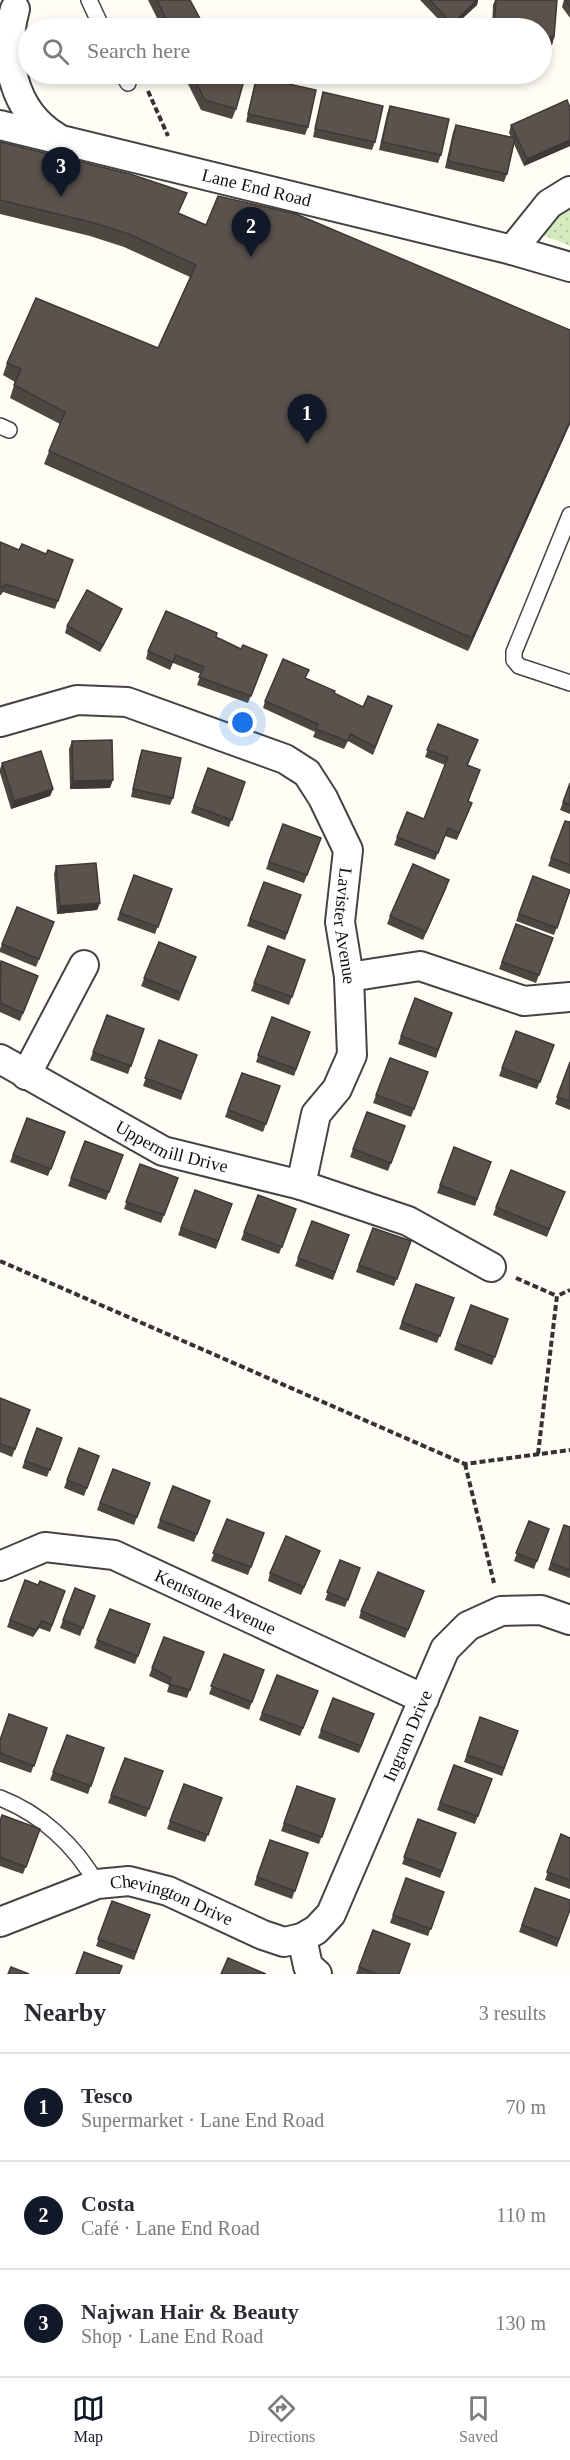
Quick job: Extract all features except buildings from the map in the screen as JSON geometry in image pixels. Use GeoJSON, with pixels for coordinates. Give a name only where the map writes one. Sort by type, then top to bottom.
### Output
{"type":"FeatureCollection","features":[{"type":"Feature","properties":{"kind":"street"},"geometry":{"type":"LineString","coordinates":[[12,13],[9,56],[21,99],[34,118],[48,132],[60,139]]}},
{"type":"Feature","properties":{"kind":"street","name":"Lane End Road"},"geometry":{"type":"LineString","coordinates":[[0,125],[512,250],[570,267]]}},
{"type":"Feature","properties":{"kind":"street"},"geometry":{"type":"LineString","coordinates":[[512,250],[549,204],[570,191]]}},
{"type":"Feature","properties":{"kind":"street","name":"Lavister Avenue"},"geometry":{"type":"LineString","coordinates":[[0,722],[77,700],[127,702],[285,759],[307,773],[323,798],[348,850],[340,922],[349,977],[352,1055],[337,1089],[316,1114],[301,1185]]}},
{"type":"Feature","properties":{"kind":"street"},"geometry":{"type":"LineString","coordinates":[[26,1075],[84,965]]}},
{"type":"Feature","properties":{"kind":"street"},"geometry":{"type":"LineString","coordinates":[[349,977],[420,966],[524,1001],[570,997]]}},
{"type":"Feature","properties":{"kind":"street","name":"Uppermill Drive"},"geometry":{"type":"LineString","coordinates":[[0,1059],[163,1150],[301,1185],[408,1221],[491,1267]]}},
{"type":"Feature","properties":{"kind":"street","name":"Kentstone Avenue"},"geometry":{"type":"LineString","coordinates":[[0,1566],[45,1547],[114,1555],[424,1699]]}},
{"type":"Feature","properties":{"kind":"street","name":"Ingram Drive"},"geometry":{"type":"LineString","coordinates":[[302,1938],[316,1930],[331,1914],[445,1649],[468,1626],[501,1611],[541,1610],[570,1620]]}},
{"type":"Feature","properties":{"kind":"street","name":"Chevington Drive"},"geometry":{"type":"LineString","coordinates":[[0,1922],[96,1884],[129,1881],[168,1891],[263,1935],[284,1942],[302,1938]]}},
{"type":"Feature","properties":{"kind":"street"},"geometry":{"type":"LineString","coordinates":[[302,1938],[308,1966],[317,1974]]}},
{"type":"Feature","properties":{"kind":"lane"},"geometry":{"type":"LineString","coordinates":[[89,0],[97,18]]}},
{"type":"Feature","properties":{"kind":"lane"},"geometry":{"type":"LineString","coordinates":[[570,515],[514,652],[514,660],[519,666],[570,683]]}},
{"type":"Feature","properties":{"kind":"lane"},"geometry":{"type":"LineString","coordinates":[[0,1798],[33,1815],[54,1831],[86,1864],[96,1884]]}},
{"type":"Feature","properties":{"kind":"path"},"geometry":{"type":"LineString","coordinates":[[145,84],[182,168]]}},
{"type":"Feature","properties":{"kind":"path"},"geometry":{"type":"LineString","coordinates":[[0,1261],[465,1464],[570,1450]]}},
{"type":"Feature","properties":{"kind":"path"},"geometry":{"type":"LineString","coordinates":[[491,1267],[557,1296],[570,1290]]}},
{"type":"Feature","properties":{"kind":"path"},"geometry":{"type":"LineString","coordinates":[[538,1455],[557,1296]]}},
{"type":"Feature","properties":{"kind":"path"},"geometry":{"type":"LineString","coordinates":[[465,1464],[501,1611]]}},
{"type":"Feature","properties":{"kind":"green space"},"geometry":{"type":"Polygon","coordinates":[[[570,207],[570,246],[543,235],[565,209],[570,207]]]}},
{"type":"Feature","properties":{"kind":"place","name":"Najwan Hair & Beauty"},"geometry":{"type":"Point","coordinates":[61,197]}},
{"type":"Feature","properties":{"kind":"place","name":"Costa"},"geometry":{"type":"Point","coordinates":[251,257]}},
{"type":"Feature","properties":{"kind":"place","name":"Tesco"},"geometry":{"type":"Point","coordinates":[307,444]}}]}
